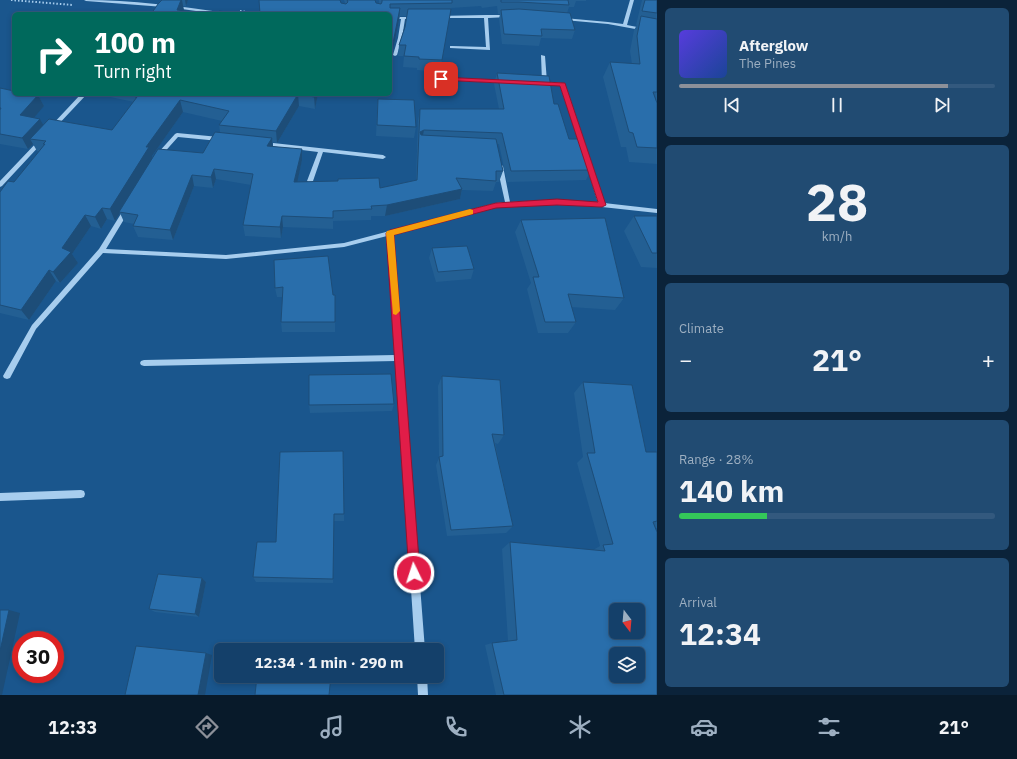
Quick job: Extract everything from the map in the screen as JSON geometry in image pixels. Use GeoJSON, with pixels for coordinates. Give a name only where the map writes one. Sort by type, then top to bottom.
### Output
{"type":"FeatureCollection","features":[{"type":"Feature","properties":{"kind":"street"},"geometry":{"type":"LineString","coordinates":[[86,0],[167,6],[204,12]]}},
{"type":"Feature","properties":{"kind":"street"},"geometry":{"type":"LineString","coordinates":[[625,26],[632,0]]}},
{"type":"Feature","properties":{"kind":"street"},"geometry":{"type":"LineString","coordinates":[[162,12],[167,6]]}},
{"type":"Feature","properties":{"kind":"street"},"geometry":{"type":"LineString","coordinates":[[452,47],[488,49],[486,16]]}},
{"type":"Feature","properties":{"kind":"street"},"geometry":{"type":"LineString","coordinates":[[433,17],[516,16]]}},
{"type":"Feature","properties":{"kind":"street"},"geometry":{"type":"LineString","coordinates":[[392,18],[425,17]]}},
{"type":"Feature","properties":{"kind":"street"},"geometry":{"type":"LineString","coordinates":[[395,55],[400,38],[402,18]]}},
{"type":"Feature","properties":{"kind":"street"},"geometry":{"type":"LineString","coordinates":[[562,19],[608,23],[657,32]]}},
{"type":"Feature","properties":{"kind":"street"},"geometry":{"type":"LineString","coordinates":[[543,56],[545,84]]}},
{"type":"Feature","properties":{"kind":"street"},"geometry":{"type":"LineString","coordinates":[[427,78],[506,82]]}},
{"type":"Feature","properties":{"kind":"street"},"geometry":{"type":"LineString","coordinates":[[537,83],[562,84],[602,205]]}},
{"type":"Feature","properties":{"kind":"street"},"geometry":{"type":"LineString","coordinates":[[0,185],[82,96]]}},
{"type":"Feature","properties":{"kind":"street"},"geometry":{"type":"LineString","coordinates":[[157,160],[177,135],[223,140]]}},
{"type":"Feature","properties":{"kind":"street"},"geometry":{"type":"LineString","coordinates":[[260,144],[383,157]]}},
{"type":"Feature","properties":{"kind":"street"},"geometry":{"type":"LineString","coordinates":[[310,181],[321,150]]}},
{"type":"Feature","properties":{"kind":"street"},"geometry":{"type":"LineString","coordinates":[[499,161],[508,205]]}},
{"type":"Feature","properties":{"kind":"street"},"geometry":{"type":"LineString","coordinates":[[101,251],[226,257],[344,245],[496,205],[557,202],[657,211]]}},
{"type":"Feature","properties":{"kind":"street"},"geometry":{"type":"LineString","coordinates":[[8,376],[34,327],[101,251],[129,206]]}},
{"type":"Feature","properties":{"kind":"street"},"geometry":{"type":"LineString","coordinates":[[390,233],[419,643]]}},
{"type":"Feature","properties":{"kind":"street"},"geometry":{"type":"LineString","coordinates":[[144,363],[399,358]]}},
{"type":"Feature","properties":{"kind":"street"},"geometry":{"type":"LineString","coordinates":[[0,497],[81,494]]}},
{"type":"Feature","properties":{"kind":"street"},"geometry":{"type":"LineString","coordinates":[[422,683],[423,695]]}},
{"type":"Feature","properties":{"kind":"building"},"geometry":{"type":"Polygon","coordinates":[[[162,0],[181,0],[177,10],[194,12],[152,12],[162,0]]]}},
{"type":"Feature","properties":{"kind":"building"},"geometry":{"type":"Polygon","coordinates":[[[259,0],[340,0],[341,3],[346,4],[348,2],[347,0],[375,0],[376,3],[381,4],[382,0],[452,0],[452,3],[390,4],[390,8],[400,8],[393,43],[392,12],[260,12],[259,0]]]}},
{"type":"Feature","properties":{"kind":"building"},"geometry":{"type":"Polygon","coordinates":[[[501,0],[568,0],[569,5],[501,2],[501,0]]]}},
{"type":"Feature","properties":{"kind":"building"},"geometry":{"type":"Polygon","coordinates":[[[645,0],[657,0],[657,13],[642,11],[645,0]]]}},
{"type":"Feature","properties":{"kind":"building"},"geometry":{"type":"Polygon","coordinates":[[[408,9],[451,9],[442,60],[419,59],[419,57],[404,56],[406,45],[399,45],[405,27],[408,9]]]}},
{"type":"Feature","properties":{"kind":"building"},"geometry":{"type":"Polygon","coordinates":[[[519,9],[570,13],[575,30],[541,29],[542,36],[504,34],[501,10],[519,9]]]}},
{"type":"Feature","properties":{"kind":"building"},"geometry":{"type":"Polygon","coordinates":[[[641,16],[657,19],[657,92],[653,92],[657,103],[657,148],[637,147],[633,133],[629,132],[610,62],[640,64],[637,36],[641,16]]]}},
{"type":"Feature","properties":{"kind":"building"},"geometry":{"type":"Polygon","coordinates":[[[497,73],[549,76],[554,104],[558,104],[569,139],[580,139],[588,157],[591,170],[511,171],[502,133],[424,130],[420,132],[421,135],[496,139],[503,171],[496,171],[496,181],[456,178],[462,189],[387,205],[371,206],[372,209],[333,211],[333,218],[282,216],[280,227],[243,225],[253,174],[214,169],[211,177],[192,175],[170,230],[133,226],[138,215],[119,212],[158,149],[203,153],[215,132],[272,138],[267,146],[302,149],[294,182],[379,178],[380,188],[417,180],[420,109],[504,109],[497,73]]]}},
{"type":"Feature","properties":{"kind":"building"},"geometry":{"type":"Polygon","coordinates":[[[0,88],[12,91],[12,96],[37,96],[20,115],[40,119],[22,138],[0,134],[0,88]]]}},
{"type":"Feature","properties":{"kind":"building"},"geometry":{"type":"Polygon","coordinates":[[[297,96],[276,131],[219,125],[229,111],[180,100],[146,147],[149,147],[110,209],[102,208],[95,217],[85,215],[62,248],[71,252],[53,272],[49,270],[21,310],[0,305],[0,192],[8,181],[14,182],[46,141],[30,139],[49,119],[112,130],[137,97],[135,97],[297,96]]]}},
{"type":"Feature","properties":{"kind":"building"},"geometry":{"type":"Polygon","coordinates":[[[378,99],[414,100],[416,127],[377,125],[378,99]]]}},
{"type":"Feature","properties":{"kind":"building"},"geometry":{"type":"Polygon","coordinates":[[[634,216],[657,216],[657,253],[652,253],[634,216]]]}},
{"type":"Feature","properties":{"kind":"building"},"geometry":{"type":"Polygon","coordinates":[[[605,218],[624,298],[568,294],[576,322],[545,322],[533,277],[539,277],[521,220],[605,218]]]}},
{"type":"Feature","properties":{"kind":"building"},"geometry":{"type":"Polygon","coordinates":[[[467,246],[474,269],[438,272],[432,248],[467,246]]]}},
{"type":"Feature","properties":{"kind":"building"},"geometry":{"type":"Polygon","coordinates":[[[328,256],[333,295],[335,295],[335,322],[281,322],[283,287],[275,288],[274,260],[328,256]]]}},
{"type":"Feature","properties":{"kind":"building"},"geometry":{"type":"Polygon","coordinates":[[[391,374],[394,404],[309,405],[309,375],[391,374]]]}},
{"type":"Feature","properties":{"kind":"building"},"geometry":{"type":"Polygon","coordinates":[[[442,376],[500,380],[504,435],[492,434],[513,526],[451,530],[439,457],[443,456],[442,376]]]}},
{"type":"Feature","properties":{"kind":"building"},"geometry":{"type":"Polygon","coordinates":[[[583,382],[632,385],[646,452],[657,452],[657,521],[653,522],[657,532],[657,695],[504,695],[492,643],[517,640],[510,542],[605,551],[603,545],[613,544],[587,453],[595,453],[583,382]]]}},
{"type":"Feature","properties":{"kind":"building"},"geometry":{"type":"Polygon","coordinates":[[[343,451],[344,514],[334,514],[333,579],[253,577],[257,542],[276,542],[280,452],[343,451]]]}},
{"type":"Feature","properties":{"kind":"building"},"geometry":{"type":"Polygon","coordinates":[[[158,574],[202,578],[195,614],[149,609],[158,574]]]}},
{"type":"Feature","properties":{"kind":"building"},"geometry":{"type":"Polygon","coordinates":[[[0,610],[9,610],[0,651],[0,610]]]}},
{"type":"Feature","properties":{"kind":"building"},"geometry":{"type":"Polygon","coordinates":[[[136,646],[206,653],[198,695],[125,695],[136,646]]]}},
{"type":"Feature","properties":{"kind":"building"},"geometry":{"type":"Polygon","coordinates":[[[256,683],[330,683],[329,695],[255,695],[256,683]]]}},
{"type":"Feature","properties":{"kind":"slow traffic"},"geometry":{"type":"LineString","coordinates":[[396,311],[390,233],[470,212]]}},
{"type":"Feature","properties":{"kind":"route"},"geometry":{"type":"LineString","coordinates":[[414,573],[390,233],[496,205],[557,202],[602,205],[562,84],[441,79]]}}]}
